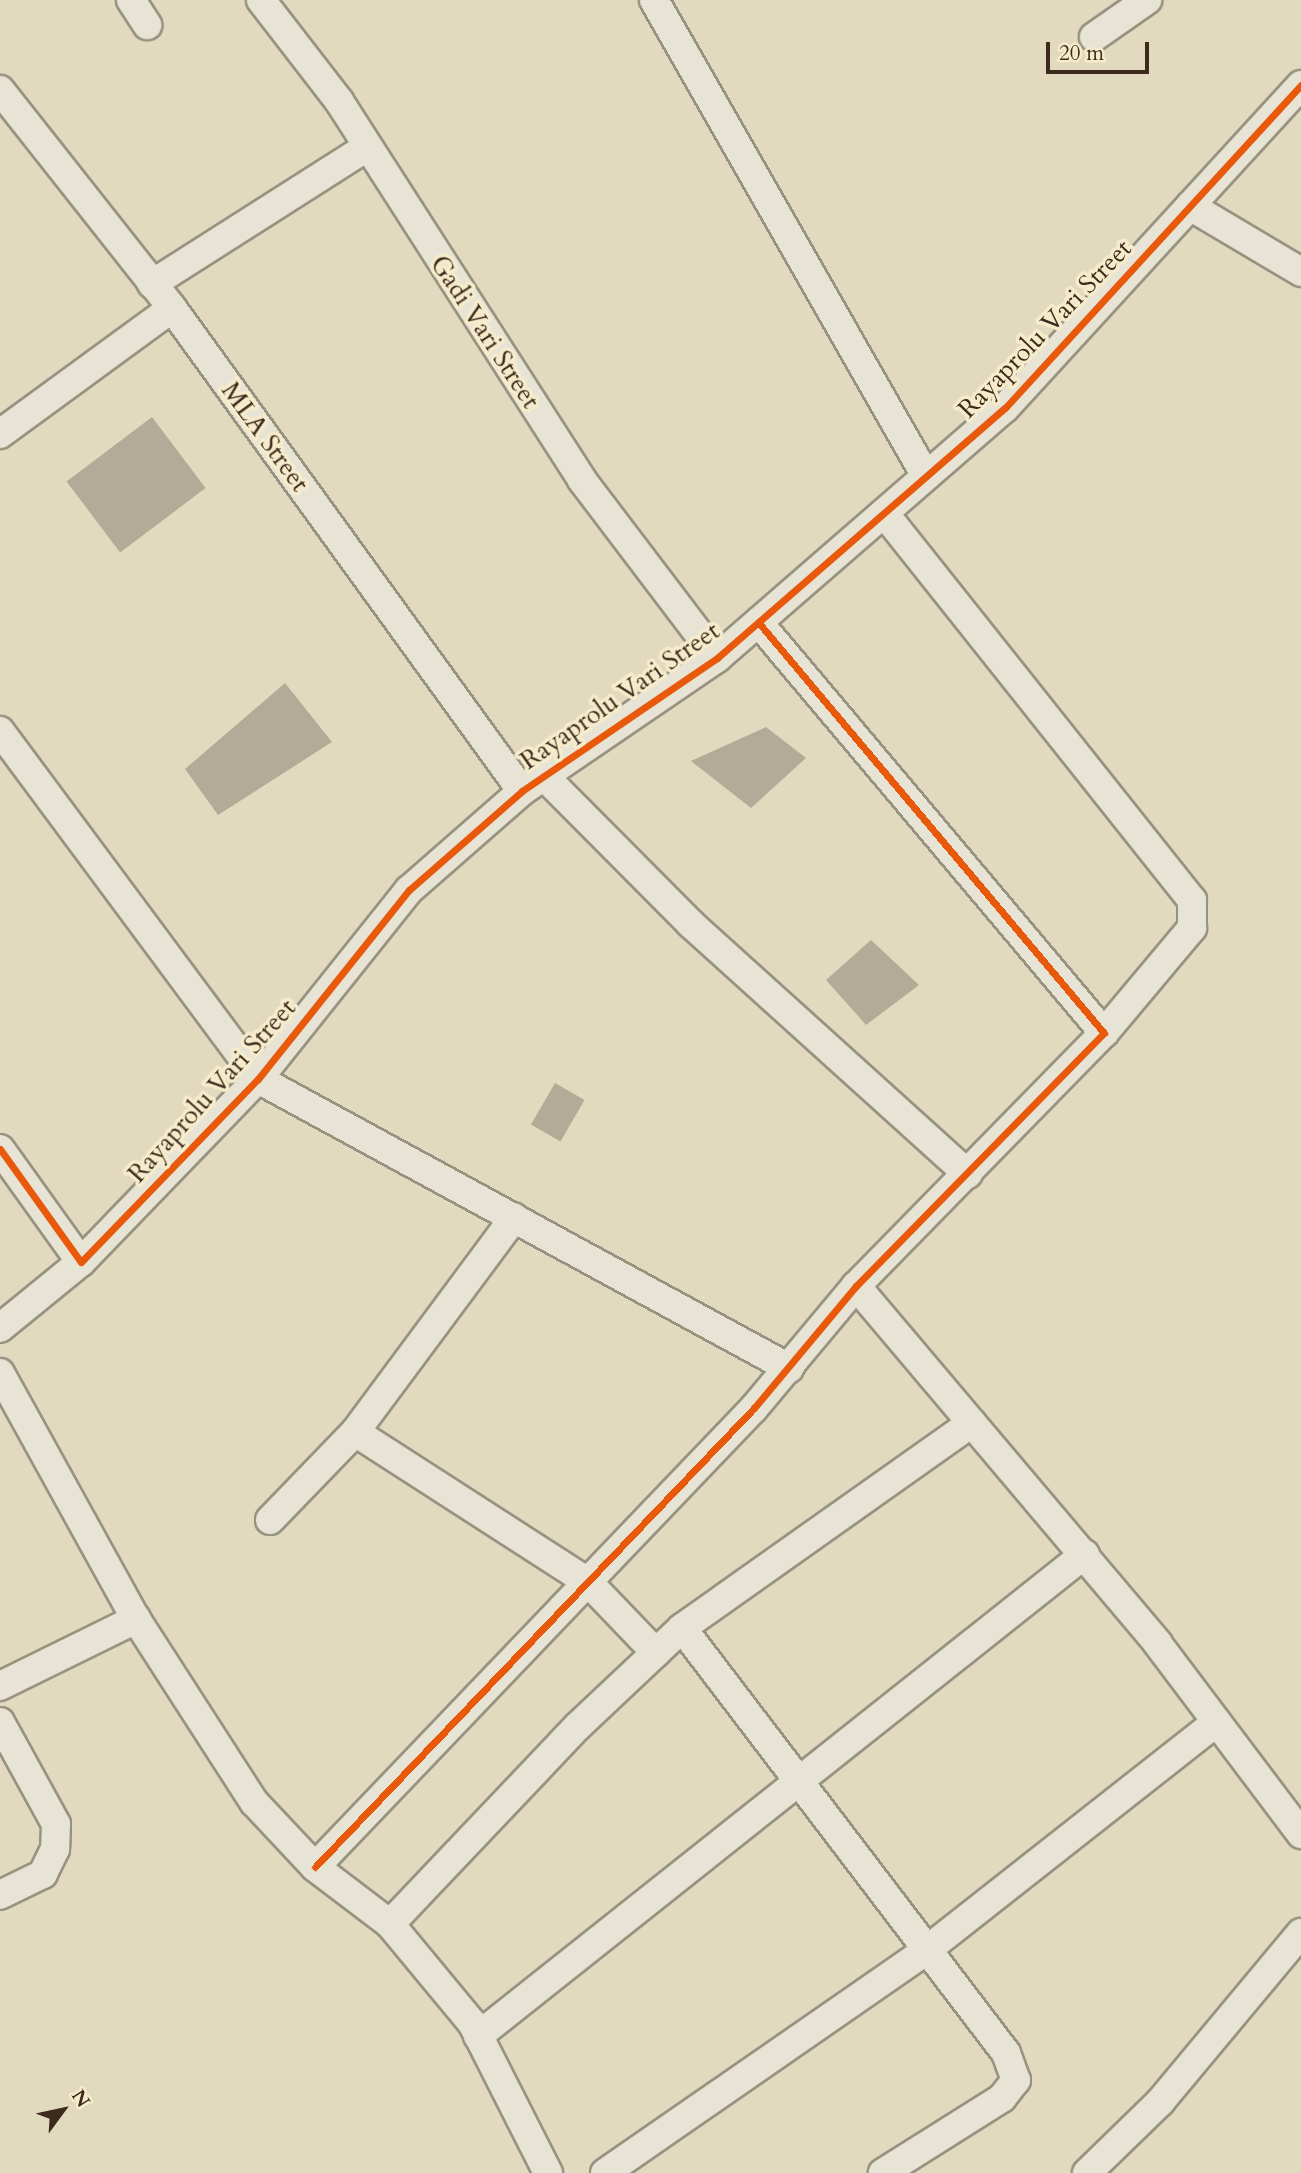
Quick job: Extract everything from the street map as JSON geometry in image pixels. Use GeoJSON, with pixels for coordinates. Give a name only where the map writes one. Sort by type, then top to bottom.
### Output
{"type":"FeatureCollection","features":[{"type":"Feature","properties":{"kind":"street"},"geometry":{"type":"LineString","coordinates":[[131,0],[147,25]]}},
{"type":"Feature","properties":{"kind":"street","name":"Gadi Vari Street"},"geometry":{"type":"LineString","coordinates":[[261,0],[367,146],[582,480],[717,658]]}},
{"type":"Feature","properties":{"kind":"street"},"geometry":{"type":"LineString","coordinates":[[654,0],[926,476]]}},
{"type":"Feature","properties":{"kind":"street"},"geometry":{"type":"LineString","coordinates":[[1094,37],[1147,0]]}},
{"type":"Feature","properties":{"kind":"street","name":"Rayaprolu Vari Street"},"geometry":{"type":"LineString","coordinates":[[0,1328],[81,1262],[258,1079],[409,890],[533,783],[717,658],[1005,408],[1301,85]]}},
{"type":"Feature","properties":{"kind":"street","name":"MLA Street"},"geometry":{"type":"LineString","coordinates":[[0,90],[172,308],[533,783],[968,1174]]}},
{"type":"Feature","properties":{"kind":"street"},"geometry":{"type":"LineString","coordinates":[[152,284],[367,146]]}},
{"type":"Feature","properties":{"kind":"street"},"geometry":{"type":"LineString","coordinates":[[1190,206],[1301,272]]}},
{"type":"Feature","properties":{"kind":"street"},"geometry":{"type":"LineString","coordinates":[[0,434],[172,308]]}},
{"type":"Feature","properties":{"kind":"street"},"geometry":{"type":"LineString","coordinates":[[315,1867],[789,1368],[856,1286],[1104,1033],[1192,928],[1192,900],[884,513]]}},
{"type":"Feature","properties":{"kind":"street"},"geometry":{"type":"LineString","coordinates":[[758,622],[1104,1033]]}},
{"type":"Feature","properties":{"kind":"street"},"geometry":{"type":"LineString","coordinates":[[0,731],[258,1079],[789,1368]]}},
{"type":"Feature","properties":{"kind":"street"},"geometry":{"type":"LineString","coordinates":[[0,1149],[81,1262]]}},
{"type":"Feature","properties":{"kind":"street"},"geometry":{"type":"LineString","coordinates":[[270,1520],[355,1432],[514,1219]]}},
{"type":"Feature","properties":{"kind":"street"},"geometry":{"type":"LineString","coordinates":[[856,1286],[1085,1554],[1301,1834]]}},
{"type":"Feature","properties":{"kind":"street"},"geometry":{"type":"LineString","coordinates":[[0,1373],[136,1619],[254,1802],[315,1867],[390,1924],[478,2036],[548,2173]]}},
{"type":"Feature","properties":{"kind":"street"},"geometry":{"type":"LineString","coordinates":[[390,1924],[682,1628],[972,1423]]}},
{"type":"Feature","properties":{"kind":"street"},"geometry":{"type":"LineString","coordinates":[[355,1432],[588,1582],[656,1653]]}},
{"type":"Feature","properties":{"kind":"street"},"geometry":{"type":"LineString","coordinates":[[478,2036],[802,1784],[1085,1554]]}},
{"type":"Feature","properties":{"kind":"street"},"geometry":{"type":"LineString","coordinates":[[0,1686],[136,1619]]}},
{"type":"Feature","properties":{"kind":"street"},"geometry":{"type":"LineString","coordinates":[[682,1628],[1006,2053],[1016,2080],[1002,2098],[883,2173]]}},
{"type":"Feature","properties":{"kind":"street"},"geometry":{"type":"LineString","coordinates":[[0,1722],[56,1824],[55,1849],[43,1874],[0,1895]]}},
{"type":"Feature","properties":{"kind":"street"},"geometry":{"type":"LineString","coordinates":[[605,2173],[928,1949],[1216,1722]]}},
{"type":"Feature","properties":{"kind":"street"},"geometry":{"type":"LineString","coordinates":[[1087,2173],[1160,2102],[1301,1933]]}},
{"type":"Feature","properties":{"kind":"building"},"geometry":{"type":"Polygon","coordinates":[[[152,417],[206,488],[120,552],[67,481],[152,417]]]}},
{"type":"Feature","properties":{"kind":"building"},"geometry":{"type":"Polygon","coordinates":[[[285,683],[332,742],[218,815],[185,769],[285,683]]]}},
{"type":"Feature","properties":{"kind":"building"},"geometry":{"type":"Polygon","coordinates":[[[766,727],[806,758],[751,808],[691,761],[766,727]]]}},
{"type":"Feature","properties":{"kind":"building"},"geometry":{"type":"Polygon","coordinates":[[[871,940],[919,985],[866,1025],[826,980],[871,940]]]}},
{"type":"Feature","properties":{"kind":"building"},"geometry":{"type":"Polygon","coordinates":[[[555,1083],[584,1100],[560,1142],[531,1125],[555,1083]]]}},
{"type":"Feature","properties":{"kind":"cycle path"},"geometry":{"type":"LineString","coordinates":[[0,1149],[81,1262],[258,1079],[409,890],[522,791],[717,658],[1005,408],[1301,85]]}},
{"type":"Feature","properties":{"kind":"cycle path"},"geometry":{"type":"LineString","coordinates":[[315,1867],[754,1408],[856,1286],[1104,1033],[758,622]]}}]}
